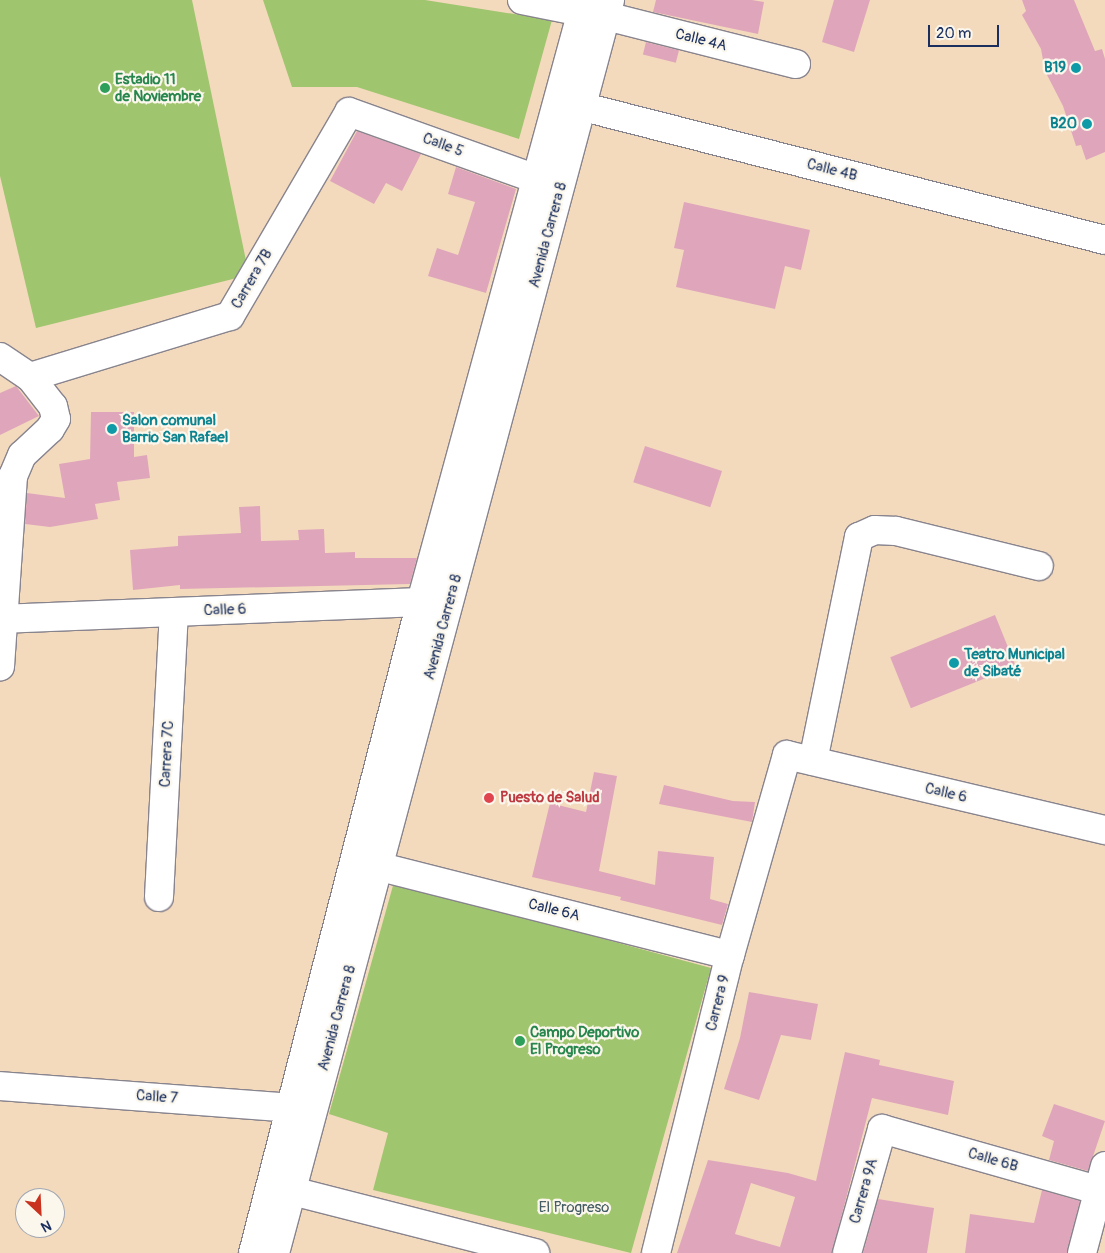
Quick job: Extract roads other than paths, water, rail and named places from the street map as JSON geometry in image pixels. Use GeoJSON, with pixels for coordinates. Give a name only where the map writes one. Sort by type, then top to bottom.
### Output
{"type":"FeatureCollection","features":[{"type":"Feature","properties":{"kind":"street"},"geometry":{"type":"LineString","coordinates":[[522,0],[596,7]]}},
{"type":"Feature","properties":{"kind":"street","name":"Calle 4A"},"geometry":{"type":"LineString","coordinates":[[596,7],[796,64]]}},
{"type":"Feature","properties":{"kind":"street","name":"Avenida Carrera 8"},"geometry":{"type":"LineString","coordinates":[[253,1253],[302,1108],[377,866],[449,605],[570,104],[596,7]]}},
{"type":"Feature","properties":{"kind":"street","name":"Avenida Carrera 8"},"geometry":{"type":"LineString","coordinates":[[275,1253],[292,1191],[302,1108],[421,602],[536,179],[570,104]]}},
{"type":"Feature","properties":{"kind":"street","name":"Calle 4B"},"geometry":{"type":"LineString","coordinates":[[570,104],[1105,240]]}},
{"type":"Feature","properties":{"kind":"street","name":"Calle 5"},"geometry":{"type":"LineString","coordinates":[[349,112],[536,179]]}},
{"type":"Feature","properties":{"kind":"street","name":"Carrera 7B"},"geometry":{"type":"LineString","coordinates":[[30,377],[230,316],[349,112]]}},
{"type":"Feature","properties":{"kind":"street"},"geometry":{"type":"LineString","coordinates":[[0,357],[30,377],[52,406],[56,419],[22,455],[13,476],[0,667]]}},
{"type":"Feature","properties":{"kind":"street"},"geometry":{"type":"LineString","coordinates":[[813,761],[859,537],[875,530],[896,531],[1039,566]]}},
{"type":"Feature","properties":{"kind":"street","name":"Calle 6"},"geometry":{"type":"LineString","coordinates":[[2,619],[421,602],[449,605]]}},
{"type":"Feature","properties":{"kind":"street","name":"Carrera 7C"},"geometry":{"type":"LineString","coordinates":[[159,897],[174,612]]}},
{"type":"Feature","properties":{"kind":"street","name":"Calle 6"},"geometry":{"type":"LineString","coordinates":[[787,755],[1105,830]]}},
{"type":"Feature","properties":{"kind":"street","name":"Carrera 9"},"geometry":{"type":"LineString","coordinates":[[656,1253],[730,955],[787,755]]}},
{"type":"Feature","properties":{"kind":"street","name":"Calle 6A"},"geometry":{"type":"LineString","coordinates":[[377,866],[730,955]]}},
{"type":"Feature","properties":{"kind":"street","name":"Calle 7"},"geometry":{"type":"LineString","coordinates":[[0,1086],[302,1108]]}},
{"type":"Feature","properties":{"kind":"street","name":"Calle 6B"},"geometry":{"type":"LineString","coordinates":[[882,1129],[1103,1182]]}},
{"type":"Feature","properties":{"kind":"street","name":"Carrera 9A"},"geometry":{"type":"LineString","coordinates":[[847,1253],[882,1129]]}},
{"type":"Feature","properties":{"kind":"street"},"geometry":{"type":"LineString","coordinates":[[1082,1253],[1103,1182]]}},
{"type":"Feature","properties":{"kind":"street"},"geometry":{"type":"LineString","coordinates":[[292,1191],[535,1253]]}},
{"type":"Feature","properties":{"kind":"place","name":"B19"},"geometry":{"type":"Point","coordinates":[1076,68]}},
{"type":"Feature","properties":{"kind":"place","name":"Estadio 11 de Noviembre"},"geometry":{"type":"Point","coordinates":[105,88]}},
{"type":"Feature","properties":{"kind":"place","name":"B20"},"geometry":{"type":"Point","coordinates":[1087,124]}},
{"type":"Feature","properties":{"kind":"place","name":"Salon comunal Barrio San Rafael"},"geometry":{"type":"Point","coordinates":[112,429]}},
{"type":"Feature","properties":{"kind":"place","name":"Teatro Municipal de Sibaté"},"geometry":{"type":"Point","coordinates":[954,663]}},
{"type":"Feature","properties":{"kind":"place","name":"Puesto de Salud"},"geometry":{"type":"Point","coordinates":[489,798]}},
{"type":"Feature","properties":{"kind":"place","name":"Campo Deportivo El Progreso"},"geometry":{"type":"Point","coordinates":[520,1041]}},
{"type":"Feature","properties":{"kind":"park label","name":"El Progreso"},"geometry":{"type":"Point","coordinates":[574,1208]}}]}
